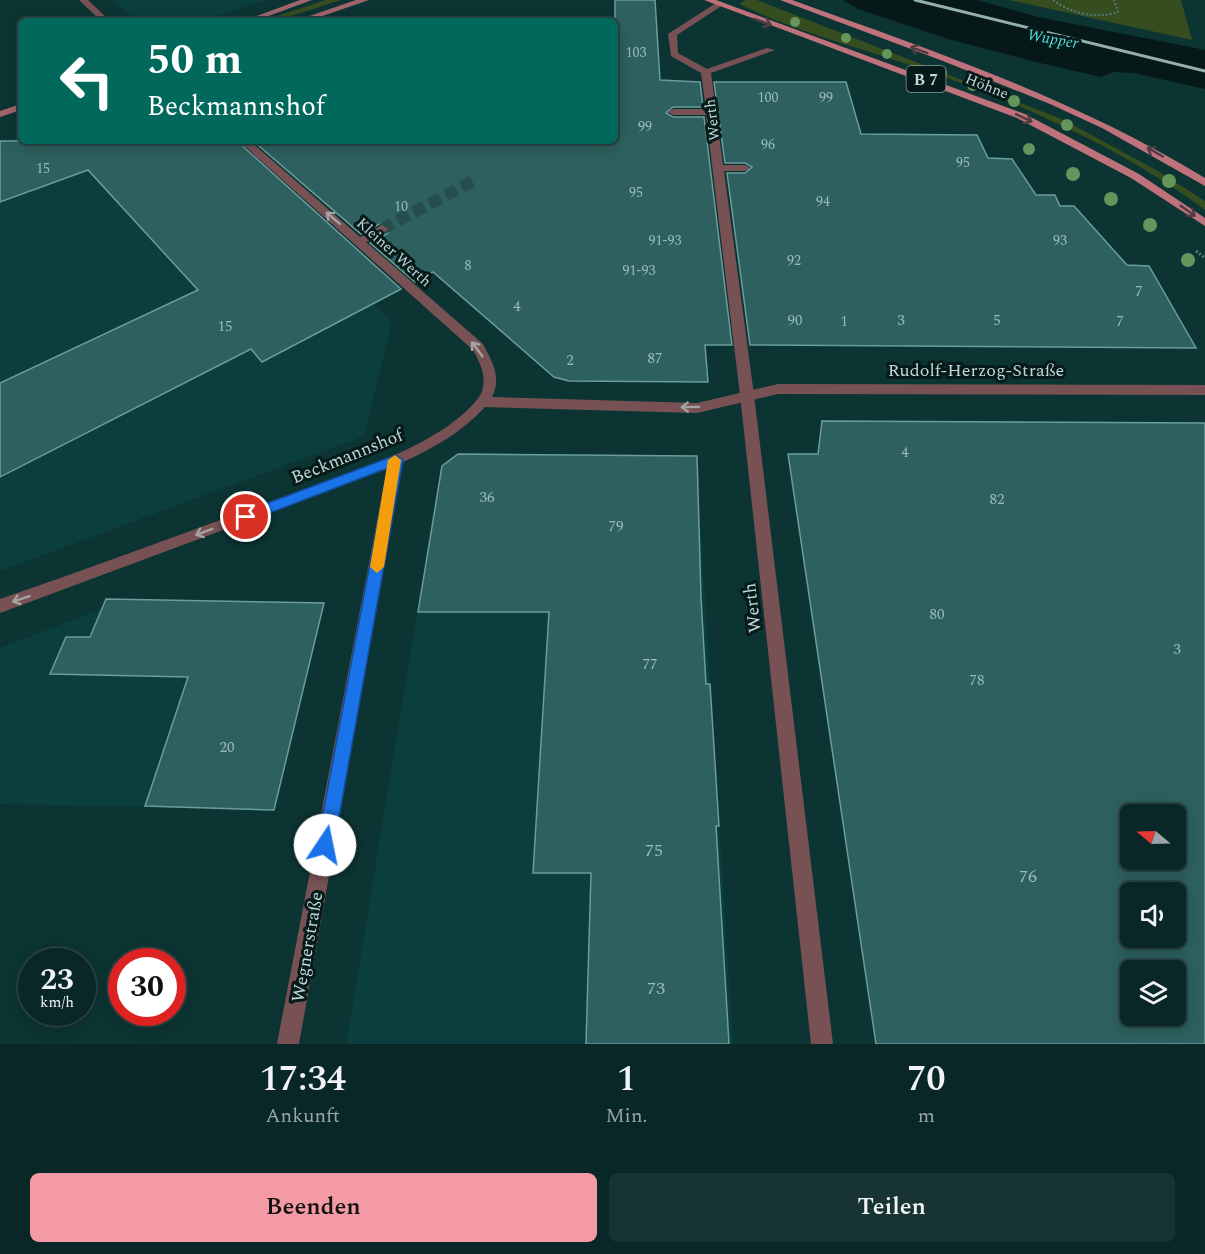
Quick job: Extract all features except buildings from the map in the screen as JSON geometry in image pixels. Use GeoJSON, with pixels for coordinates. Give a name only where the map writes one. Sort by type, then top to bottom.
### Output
{"type":"FeatureCollection","features":[{"type":"Feature","properties":{"kind":"main road"},"geometry":{"type":"LineString","coordinates":[[256,18],[308,0]]}},
{"type":"Feature","properties":{"kind":"main road"},"geometry":{"type":"LineString","coordinates":[[308,18],[365,0]]}},
{"type":"Feature","properties":{"kind":"main road","name":"Höhne"},"geometry":{"type":"LineString","coordinates":[[784,0],[1064,106],[1146,147],[1205,183]]}},
{"type":"Feature","properties":{"kind":"main road","name":"Höhne"},"geometry":{"type":"LineString","coordinates":[[714,2],[1002,108],[1076,143],[1135,176],[1205,223]]}},
{"type":"Feature","properties":{"kind":"main road"},"geometry":{"type":"LineString","coordinates":[[0,114],[18,108]]}},
{"type":"Feature","properties":{"kind":"street"},"geometry":{"type":"LineString","coordinates":[[83,0],[103,18]]}},
{"type":"Feature","properties":{"kind":"street"},"geometry":{"type":"LineString","coordinates":[[714,2],[672,34],[674,54],[706,72],[770,50]]}},
{"type":"Feature","properties":{"kind":"street","name":"Werth"},"geometry":{"type":"LineString","coordinates":[[706,72],[747,395],[822,1044]]}},
{"type":"Feature","properties":{"kind":"street"},"geometry":{"type":"LineString","coordinates":[[673,112],[710,112]]}},
{"type":"Feature","properties":{"kind":"street","name":"Kleiner Werth"},"geometry":{"type":"LineString","coordinates":[[247,144],[478,347],[489,368],[490,388],[483,402]]}},
{"type":"Feature","properties":{"kind":"street"},"geometry":{"type":"LineString","coordinates":[[717,168],[745,168]]}},
{"type":"Feature","properties":{"kind":"street"},"geometry":{"type":"LineString","coordinates":[[359,241],[382,229]]}},
{"type":"Feature","properties":{"kind":"street","name":"Rudolf-Herzog-Straße"},"geometry":{"type":"LineString","coordinates":[[747,395],[778,389],[825,387],[1205,390]]}},
{"type":"Feature","properties":{"kind":"street"},"geometry":{"type":"LineString","coordinates":[[483,402],[697,408],[747,395]]}},
{"type":"Feature","properties":{"kind":"street","name":"Beckmannshof"},"geometry":{"type":"LineString","coordinates":[[0,606],[117,565],[396,460],[444,433],[483,402]]}},
{"type":"Feature","properties":{"kind":"street","name":"Wegnerstraße"},"geometry":{"type":"LineString","coordinates":[[288,1044],[396,460]]}},
{"type":"Feature","properties":{"kind":"path"},"geometry":{"type":"LineString","coordinates":[[1053,0],[1066,9],[1111,15],[1118,12],[1114,0]]}},
{"type":"Feature","properties":{"kind":"shaded area"},"geometry":{"type":"Polygon","coordinates":[[[112,0],[267,0],[211,18],[133,18],[112,0]]]}},
{"type":"Feature","properties":{"kind":"shaded area"},"geometry":{"type":"Polygon","coordinates":[[[18,136],[18,144],[201,144],[392,321],[364,436],[0,571],[0,143],[18,136]]]}},
{"type":"Feature","properties":{"kind":"shaded area"},"geometry":{"type":"Polygon","coordinates":[[[460,453],[696,456],[733,1044],[346,1044],[442,466],[460,453]]]}},
{"type":"Feature","properties":{"kind":"shaded area"},"geometry":{"type":"Polygon","coordinates":[[[128,599],[324,603],[274,810],[0,804],[0,648],[128,599]]]}},
{"type":"Feature","properties":{"kind":"green space"},"geometry":{"type":"Polygon","coordinates":[[[326,0],[341,0],[285,18],[270,18],[326,0]]]}},
{"type":"Feature","properties":{"kind":"green space"},"geometry":{"type":"Polygon","coordinates":[[[745,0],[757,0],[1064,120],[1156,170],[1205,201],[1205,210],[1142,168],[1074,131],[968,86],[762,15],[739,4],[745,0]]]}},
{"type":"Feature","properties":{"kind":"green space"},"geometry":{"type":"Polygon","coordinates":[[[1009,0],[1181,0],[1192,40],[1009,0]]]}},
{"type":"Feature","properties":{"kind":"water","name":"Wupper"},"geometry":{"type":"Polygon","coordinates":[[[843,0],[977,0],[1038,17],[1205,50],[1205,89],[1134,73],[1113,72],[1101,77],[1036,62],[948,39],[858,9],[843,0]]]}},
{"type":"Feature","properties":{"kind":"tunnel"},"geometry":{"type":"LineString","coordinates":[[382,229],[475,180]]}},
{"type":"Feature","properties":{"kind":"railway"},"geometry":{"type":"LineString","coordinates":[[915,0],[1205,71]]}},
{"type":"Feature","properties":{"kind":"slow traffic"},"geometry":{"type":"LineString","coordinates":[[377,567],[395,460]]}},
{"type":"Feature","properties":{"kind":"route"},"geometry":{"type":"LineString","coordinates":[[246,517],[396,460],[325,845]]}}]}
